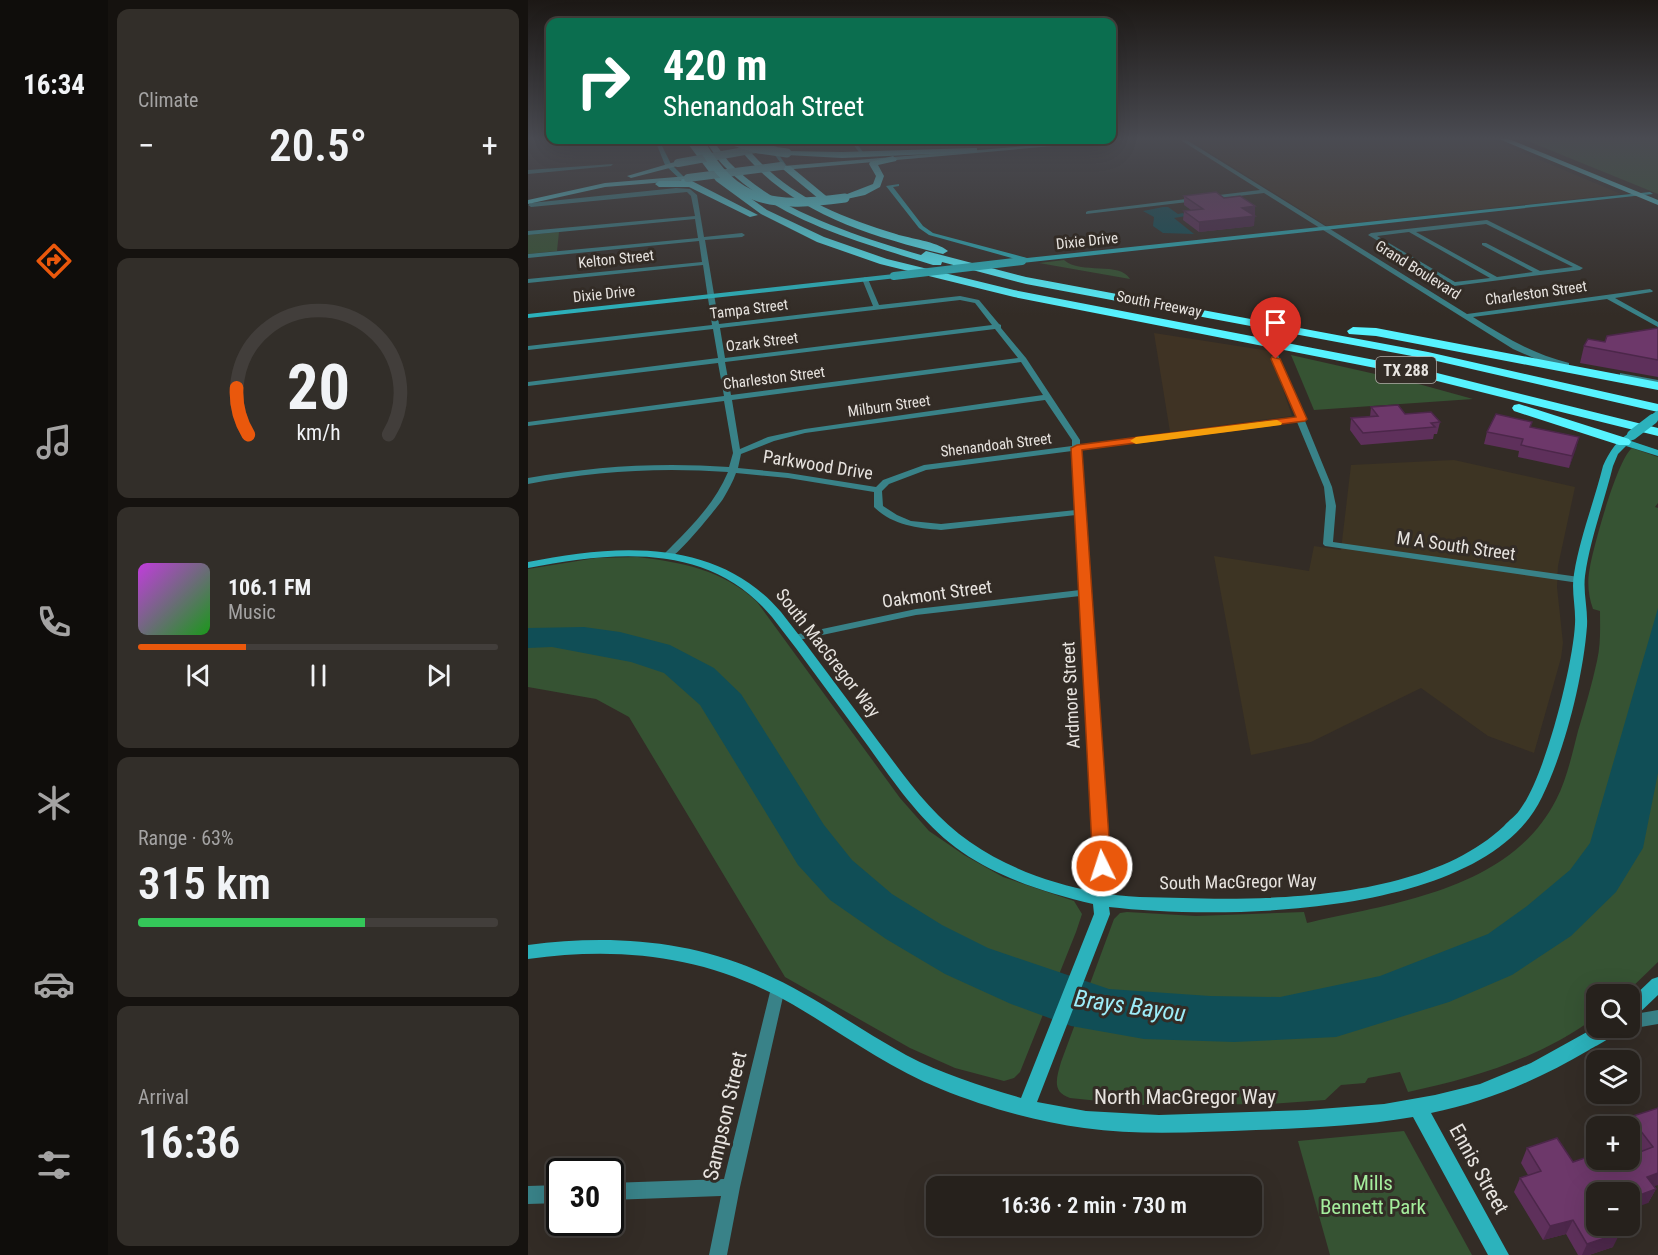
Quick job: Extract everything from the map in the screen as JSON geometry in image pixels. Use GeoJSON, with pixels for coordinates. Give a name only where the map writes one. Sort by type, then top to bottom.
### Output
{"type":"FeatureCollection","features":[{"type":"Feature","properties":{"kind":"highway"},"geometry":{"type":"LineString","coordinates":[[714,198],[753,215],[815,237]]}},
{"type":"Feature","properties":{"kind":"highway","name":"South Freeway"},"geometry":{"type":"LineString","coordinates":[[742,198],[758,209],[815,237],[872,257],[959,280],[1035,298],[1389,367],[1629,429],[1658,432]]}},
{"type":"Feature","properties":{"kind":"highway"},"geometry":{"type":"LineString","coordinates":[[756,198],[799,202],[846,198]]}},
{"type":"Feature","properties":{"kind":"highway"},"geometry":{"type":"LineString","coordinates":[[773,198],[798,212],[865,240],[936,263],[1037,287],[1384,354],[1513,384],[1629,429]]}},
{"type":"Feature","properties":{"kind":"highway"},"geometry":{"type":"LineString","coordinates":[[785,198],[807,210],[873,237],[946,261],[1053,284],[1656,399]]}},
{"type":"Feature","properties":{"kind":"highway","name":"South Freeway"},"geometry":{"type":"LineString","coordinates":[[801,198],[827,211],[873,229],[922,245],[1010,268],[1343,330],[1376,332],[1656,399]]}},
{"type":"Feature","properties":{"kind":"highway"},"geometry":{"type":"LineString","coordinates":[[821,198],[873,229]]}},
{"type":"Feature","properties":{"kind":"highway"},"geometry":{"type":"LineString","coordinates":[[1185,327],[1489,399],[1629,429],[1658,422]]}},
{"type":"Feature","properties":{"kind":"main road"},"geometry":{"type":"LineString","coordinates":[[529,204],[551,198]]}},
{"type":"Feature","properties":{"kind":"main road"},"geometry":{"type":"LineString","coordinates":[[529,204],[569,198]]}},
{"type":"Feature","properties":{"kind":"main road"},"geometry":{"type":"LineString","coordinates":[[898,198],[927,231],[1026,261]]}},
{"type":"Feature","properties":{"kind":"main road","name":"Dixie Drive"},"geometry":{"type":"LineString","coordinates":[[528,316],[1614,198]]}},
{"type":"Feature","properties":{"kind":"main road","name":"South MacGregor Way"},"geometry":{"type":"LineString","coordinates":[[528,565],[609,554],[667,556],[715,569],[742,581],[756,593],[794,638],[917,802],[952,837],[1004,869],[1046,886],[1101,899],[1196,905],[1302,903],[1365,893],[1412,882],[1464,861],[1507,834],[1528,810],[1544,778],[1573,674],[1581,626],[1579,580],[1608,466],[1629,429],[1656,399]]}},
{"type":"Feature","properties":{"kind":"main road"},"geometry":{"type":"LineString","coordinates":[[1629,429],[1643,448],[1658,453]]}},
{"type":"Feature","properties":{"kind":"main road","name":"Ardmore Street"},"geometry":{"type":"LineString","coordinates":[[1026,1108],[1102,914],[1101,899]]}},
{"type":"Feature","properties":{"kind":"main road","name":"North MacGregor Way"},"geometry":{"type":"LineString","coordinates":[[528,952],[592,945],[667,950],[735,968],[778,988],[892,1055],[942,1081],[1026,1108],[1062,1116],[1122,1123],[1176,1124],[1330,1118],[1417,1106],[1461,1097],[1515,1079],[1571,1053],[1594,1038]]}},
{"type":"Feature","properties":{"kind":"main road"},"geometry":{"type":"LineString","coordinates":[[1640,1001],[1658,984]]}},
{"type":"Feature","properties":{"kind":"main road","name":"Ennis Street"},"geometry":{"type":"LineString","coordinates":[[1417,1106],[1499,1255]]}},
{"type":"Feature","properties":{"kind":"street"},"geometry":{"type":"LineString","coordinates":[[529,204],[569,198]]}},
{"type":"Feature","properties":{"kind":"street"},"geometry":{"type":"LineString","coordinates":[[667,556],[708,514],[735,470],[737,453],[726,398],[694,198]]}},
{"type":"Feature","properties":{"kind":"street"},"geometry":{"type":"LineString","coordinates":[[1088,213],[1213,198]]}},
{"type":"Feature","properties":{"kind":"street","name":"Grand Boulevard"},"geometry":{"type":"LineString","coordinates":[[1277,198],[1516,346],[1546,360],[1656,399]]}},
{"type":"Feature","properties":{"kind":"street"},"geometry":{"type":"LineString","coordinates":[[528,233],[698,217]]}},
{"type":"Feature","properties":{"kind":"street"},"geometry":{"type":"LineString","coordinates":[[1434,217],[1453,225]]}},
{"type":"Feature","properties":{"kind":"street"},"geometry":{"type":"LineString","coordinates":[[1434,217],[1445,226]]}},
{"type":"Feature","properties":{"kind":"street"},"geometry":{"type":"LineString","coordinates":[[1487,222],[1580,268],[1454,284],[1371,235],[1453,225],[1487,222]]}},
{"type":"Feature","properties":{"kind":"street"},"geometry":{"type":"LineString","coordinates":[[1411,230],[1497,279]]}},
{"type":"Feature","properties":{"kind":"street"},"geometry":{"type":"LineString","coordinates":[[528,256],[742,235]]}},
{"type":"Feature","properties":{"kind":"street"},"geometry":{"type":"LineString","coordinates":[[1484,244],[1539,273]]}},
{"type":"Feature","properties":{"kind":"street","name":"Kelton Street"},"geometry":{"type":"LineString","coordinates":[[528,281],[706,263]]}},
{"type":"Feature","properties":{"kind":"street"},"geometry":{"type":"LineString","coordinates":[[865,279],[877,308]]}},
{"type":"Feature","properties":{"kind":"street","name":"Charleston Street"},"geometry":{"type":"LineString","coordinates":[[1467,316],[1650,291]]}},
{"type":"Feature","properties":{"kind":"street"},"geometry":{"type":"LineString","coordinates":[[1609,297],[1658,325]]}},
{"type":"Feature","properties":{"kind":"street","name":"Tampa Street"},"geometry":{"type":"LineString","coordinates":[[528,348],[960,298],[973,299]]}},
{"type":"Feature","properties":{"kind":"street","name":"Ardmore Street"},"geometry":{"type":"LineString","coordinates":[[973,299],[999,326],[1023,360],[1072,433],[1077,448],[1102,866],[1101,899]]}},
{"type":"Feature","properties":{"kind":"street","name":"Ozark Street"},"geometry":{"type":"LineString","coordinates":[[528,384],[999,326]]}},
{"type":"Feature","properties":{"kind":"street"},"geometry":{"type":"LineString","coordinates":[[1275,357],[1302,419]]}},
{"type":"Feature","properties":{"kind":"street","name":"Charleston Street"},"geometry":{"type":"LineString","coordinates":[[528,424],[1023,360]]}},
{"type":"Feature","properties":{"kind":"street","name":"Milburn Street"},"geometry":{"type":"LineString","coordinates":[[737,453],[771,439],[805,431],[1048,398]]}},
{"type":"Feature","properties":{"kind":"street","name":"Shenandoah Street"},"geometry":{"type":"LineString","coordinates":[[878,490],[885,482],[924,468],[1302,419]]}},
{"type":"Feature","properties":{"kind":"street","name":"M A South Street"},"geometry":{"type":"LineString","coordinates":[[1302,419],[1328,487],[1331,506],[1328,544],[1579,580]]}},
{"type":"Feature","properties":{"kind":"street","name":"Parkwood Drive"},"geometry":{"type":"LineString","coordinates":[[528,481],[620,469],[692,467],[735,470],[878,490],[879,507],[893,518],[906,524],[922,526],[941,527],[1082,512]]}},
{"type":"Feature","properties":{"kind":"street","name":"Oakmont Street"},"geometry":{"type":"LineString","coordinates":[[794,638],[916,612],[1086,592]]}},
{"type":"Feature","properties":{"kind":"street","name":"Sampson Street"},"geometry":{"type":"LineString","coordinates":[[718,1255],[731,1187],[778,988]]}},
{"type":"Feature","properties":{"kind":"street"},"geometry":{"type":"LineString","coordinates":[[1640,1020],[1658,1017]]}},
{"type":"Feature","properties":{"kind":"street"},"geometry":{"type":"LineString","coordinates":[[624,1191],[731,1187]]}},
{"type":"Feature","properties":{"kind":"street"},"geometry":{"type":"LineString","coordinates":[[528,1195],[546,1194]]}},
{"type":"Feature","properties":{"kind":"shaded area"},"geometry":{"type":"Polygon","coordinates":[[[1282,198],[1588,198],[1327,226],[1282,198]]]}},
{"type":"Feature","properties":{"kind":"shaded area"},"geometry":{"type":"Polygon","coordinates":[[[1154,333],[1270,351],[1292,416],[1170,432],[1154,333]]]}},
{"type":"Feature","properties":{"kind":"shaded area"},"geometry":{"type":"Polygon","coordinates":[[[1454,460],[1575,487],[1558,566],[1557,587],[1563,643],[1561,658],[1534,753],[1488,736],[1421,688],[1311,742],[1251,755],[1214,556],[1309,571],[1314,546],[1341,550],[1351,465],[1454,460]]]}},
{"type":"Feature","properties":{"kind":"green space"},"geometry":{"type":"Polygon","coordinates":[[[559,232],[557,251],[528,254],[528,235],[559,232]]]}},
{"type":"Feature","properties":{"kind":"green space"},"geometry":{"type":"Polygon","coordinates":[[[1064,260],[1080,267],[1118,271],[1130,279],[1039,263],[1064,260]]]}},
{"type":"Feature","properties":{"kind":"green space"},"geometry":{"type":"Polygon","coordinates":[[[1291,355],[1415,383],[1473,399],[1314,410],[1291,355]]]}},
{"type":"Feature","properties":{"kind":"green space"},"geometry":{"type":"Polygon","coordinates":[[[1632,448],[1658,457],[1658,503],[1655,507],[1658,508],[1658,962],[1635,984],[1586,984],[1586,1024],[1552,1044],[1482,1073],[1408,1092],[1400,1072],[1368,1078],[1365,1083],[1341,1085],[1325,1100],[1270,1104],[1138,1105],[1070,1098],[1060,1092],[1057,1083],[1061,1062],[1114,919],[1120,913],[1196,916],[1304,912],[1307,923],[1412,899],[1447,888],[1480,873],[1510,854],[1536,830],[1556,800],[1563,784],[1593,678],[1599,648],[1600,611],[1593,609],[1591,604],[1588,588],[1589,572],[1613,485],[1632,448]]]}},
{"type":"Feature","properties":{"kind":"green space"},"geometry":{"type":"Polygon","coordinates":[[[637,557],[701,569],[731,582],[744,591],[757,602],[900,798],[929,831],[964,855],[1003,877],[1074,901],[1082,914],[1076,932],[1020,1072],[1014,1078],[1004,1081],[955,1068],[910,1048],[785,977],[629,717],[596,699],[528,687],[528,569],[596,558],[637,557]]]}},
{"type":"Feature","properties":{"kind":"green space","name":"Mills Bennett Park"},"geometry":{"type":"Polygon","coordinates":[[[1404,1131],[1472,1255],[1330,1255],[1298,1141],[1404,1131]]]}},
{"type":"Feature","properties":{"kind":"water"},"geometry":{"type":"Polygon","coordinates":[[[1168,207],[1178,214],[1183,213],[1186,216],[1174,218],[1194,234],[1163,233],[1153,226],[1154,217],[1143,211],[1168,207]]]}},
{"type":"Feature","properties":{"kind":"water","name":"Brays Bayou"},"geometry":{"type":"Polygon","coordinates":[[[1658,608],[1658,773],[1643,848],[1616,892],[1571,936],[1512,975],[1449,1002],[1336,1037],[1234,1042],[1144,1039],[1071,1026],[1011,1004],[945,974],[886,939],[830,900],[798,865],[700,705],[664,673],[631,662],[552,647],[528,648],[528,628],[584,627],[620,632],[670,645],[714,668],[741,694],[824,825],[852,860],[892,894],[942,925],[988,948],[1109,989],[1210,996],[1280,997],[1380,976],[1488,934],[1527,906],[1570,870],[1590,843],[1658,608]]]}},
{"type":"Feature","properties":{"kind":"building"},"geometry":{"type":"Polygon","coordinates":[[[1186,198],[1242,198],[1255,206],[1242,208],[1255,216],[1199,222],[1184,211],[1203,209],[1186,198]]]}},
{"type":"Feature","properties":{"kind":"building"},"geometry":{"type":"Polygon","coordinates":[[[1658,328],[1658,360],[1584,346],[1588,339],[1605,342],[1607,336],[1658,328]]]}},
{"type":"Feature","properties":{"kind":"building"},"geometry":{"type":"Polygon","coordinates":[[[1398,405],[1405,414],[1431,412],[1440,422],[1431,423],[1435,427],[1363,433],[1351,418],[1378,416],[1371,407],[1398,405]]]}},
{"type":"Feature","properties":{"kind":"building"},"geometry":{"type":"Polygon","coordinates":[[[1496,414],[1532,422],[1530,427],[1579,437],[1572,456],[1521,445],[1523,439],[1487,432],[1496,414]]]}},
{"type":"Feature","properties":{"kind":"building"},"geometry":{"type":"Polygon","coordinates":[[[1658,1108],[1658,1173],[1647,1177],[1656,1189],[1640,1195],[1640,1182],[1586,1182],[1586,1236],[1611,1236],[1587,1244],[1573,1220],[1550,1226],[1520,1178],[1541,1171],[1527,1148],[1557,1138],[1573,1162],[1586,1157],[1586,1170],[1640,1170],[1640,1152],[1653,1147],[1640,1130],[1640,1116],[1633,1116],[1658,1108]]]}},
{"type":"Feature","properties":{"kind":"slow traffic"},"geometry":{"type":"LineString","coordinates":[[1136,441],[1277,423]]}},
{"type":"Feature","properties":{"kind":"route"},"geometry":{"type":"LineString","coordinates":[[1102,866],[1077,448],[1302,419],[1276,359]]}}]}
